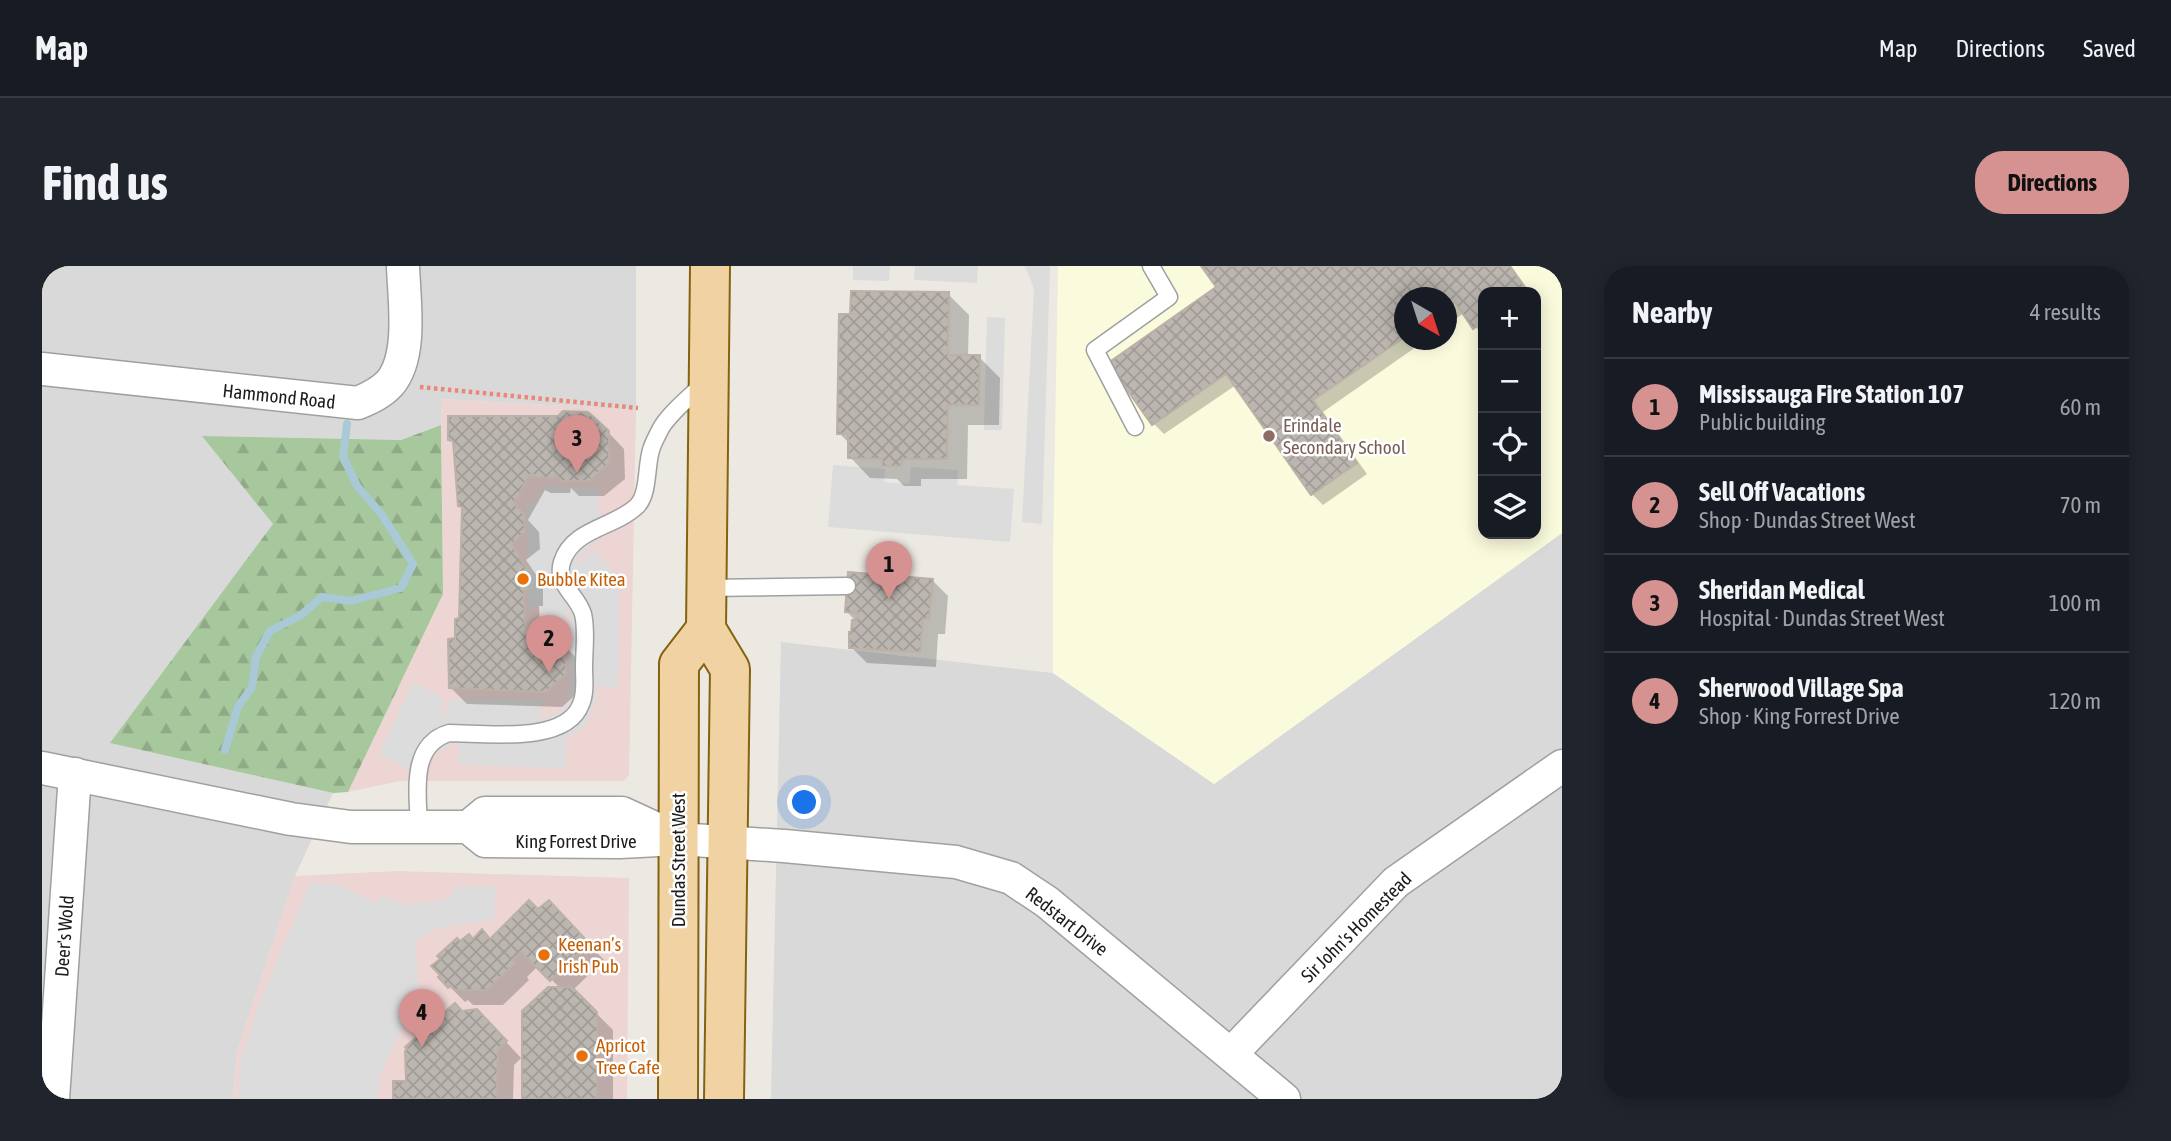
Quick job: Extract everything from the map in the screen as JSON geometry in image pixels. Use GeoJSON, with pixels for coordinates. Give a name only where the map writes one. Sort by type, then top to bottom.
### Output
{"type":"FeatureCollection","features":[{"type":"Feature","properties":{"kind":"main road"},"geometry":{"type":"LineString","coordinates":[[710,266],[706,629],[730,669],[724,1099]]}},
{"type":"Feature","properties":{"kind":"main road","name":"Dundas Street West"},"geometry":{"type":"LineString","coordinates":[[678,1099],[679,664],[706,629]]}},
{"type":"Feature","properties":{"kind":"street"},"geometry":{"type":"LineString","coordinates":[[393,379],[405,342],[403,266]]}},
{"type":"Feature","properties":{"kind":"street","name":"Hammond Road"},"geometry":{"type":"LineString","coordinates":[[42,369],[358,403],[375,396],[393,379]]}},
{"type":"Feature","properties":{"kind":"street","name":"Sir John's Homestead"},"geometry":{"type":"LineString","coordinates":[[1231,1054],[1396,882],[1562,766]]}},
{"type":"Feature","properties":{"kind":"street","name":"King Forrest Drive"},"geometry":{"type":"LineString","coordinates":[[42,768],[291,819],[351,827],[468,827],[485,841],[620,842],[678,839]]}},
{"type":"Feature","properties":{"kind":"street","name":"Deer's Wold"},"geometry":{"type":"LineString","coordinates":[[53,1099],[75,774]]}},
{"type":"Feature","properties":{"kind":"street","name":"Redstart Drive"},"geometry":{"type":"LineString","coordinates":[[678,839],[956,862],[1011,878],[1046,902],[1284,1099]]}},
{"type":"Feature","properties":{"kind":"lane"},"geometry":{"type":"LineString","coordinates":[[1135,426],[1095,350],[1170,297],[1152,266]]}},
{"type":"Feature","properties":{"kind":"lane"},"geometry":{"type":"LineString","coordinates":[[419,827],[417,780],[424,751],[440,736],[449,733],[538,734],[553,730],[574,717],[582,704],[584,689],[584,626],[582,612],[562,582],[561,564],[568,548],[586,534],[611,523],[640,503],[651,449],[661,426],[709,378]]}},
{"type":"Feature","properties":{"kind":"lane"},"geometry":{"type":"LineString","coordinates":[[706,588],[847,586]]}},
{"type":"Feature","properties":{"kind":"path"},"geometry":{"type":"LineString","coordinates":[[393,379],[413,387],[638,408]]}},
{"type":"Feature","properties":{"kind":"shaded area"},"geometry":{"type":"Polygon","coordinates":[[[42,266],[636,266],[636,410],[441,399],[441,425],[401,440],[203,436],[273,524],[111,743],[333,793],[295,876],[237,1052],[233,1099],[42,1099],[42,266]]]}},
{"type":"Feature","properties":{"kind":"shaded area"},"geometry":{"type":"Polygon","coordinates":[[[853,266],[890,266],[889,281],[853,280],[853,266]]]}},
{"type":"Feature","properties":{"kind":"shaded area"},"geometry":{"type":"Polygon","coordinates":[[[915,266],[978,266],[977,283],[914,280],[915,266]]]}},
{"type":"Feature","properties":{"kind":"shaded area"},"geometry":{"type":"Polygon","coordinates":[[[1025,266],[1050,268],[1042,524],[1022,522],[1034,289],[1025,266]]]}},
{"type":"Feature","properties":{"kind":"shaded area","name":"Erindale Secondary School"},"geometry":{"type":"Polygon","coordinates":[[[1058,266],[1562,266],[1562,533],[1214,784],[1053,673],[1058,266]]]}},
{"type":"Feature","properties":{"kind":"shaded area"},"geometry":{"type":"Polygon","coordinates":[[[987,317],[1005,318],[1002,430],[984,430],[987,317]]]}},
{"type":"Feature","properties":{"kind":"shaded area"},"geometry":{"type":"Polygon","coordinates":[[[441,399],[636,410],[629,775],[624,781],[400,781],[348,792],[443,594],[441,399]]]}},
{"type":"Feature","properties":{"kind":"shaded area"},"geometry":{"type":"Polygon","coordinates":[[[833,465],[885,469],[884,482],[909,484],[911,467],[958,470],[957,485],[1014,489],[1010,542],[828,527],[833,465]]]}},
{"type":"Feature","properties":{"kind":"shaded area"},"geometry":{"type":"Polygon","coordinates":[[[546,486],[599,488],[598,510],[608,530],[574,562],[578,564],[593,550],[613,571],[599,589],[619,587],[618,688],[597,686],[595,703],[585,726],[566,739],[565,768],[458,765],[459,746],[453,744],[406,768],[379,754],[413,682],[442,697],[442,714],[446,719],[448,700],[542,699],[540,717],[550,717],[560,711],[569,698],[570,614],[566,608],[566,627],[548,625],[539,608],[528,605],[527,504],[535,502],[546,486]]]}},
{"type":"Feature","properties":{"kind":"shaded area"},"geometry":{"type":"Polygon","coordinates":[[[1562,533],[1562,1099],[771,1099],[781,642],[1053,673],[1214,784],[1562,533]]]}},
{"type":"Feature","properties":{"kind":"shaded area"},"geometry":{"type":"Polygon","coordinates":[[[397,871],[629,878],[627,1099],[233,1099],[237,1052],[295,876],[397,871]]]}},
{"type":"Feature","properties":{"kind":"shaded area"},"geometry":{"type":"Polygon","coordinates":[[[310,883],[339,884],[377,904],[381,895],[404,905],[451,898],[453,887],[496,887],[494,919],[435,929],[415,941],[419,993],[379,1077],[378,1099],[238,1099],[241,1060],[259,1004],[310,883]]]}},
{"type":"Feature","properties":{"kind":"green space"},"geometry":{"type":"Polygon","coordinates":[[[441,425],[443,594],[348,792],[333,793],[110,743],[273,524],[202,436],[401,440],[441,425]]]}},
{"type":"Feature","properties":{"kind":"building"},"geometry":{"type":"Polygon","coordinates":[[[1201,266],[1510,266],[1524,287],[1478,287],[1478,326],[1473,329],[1457,305],[1457,287],[1394,287],[1394,345],[1313,400],[1357,463],[1311,495],[1226,374],[1152,425],[1108,363],[1216,287],[1201,266]]]}},
{"type":"Feature","properties":{"kind":"building"},"geometry":{"type":"Polygon","coordinates":[[[851,291],[949,292],[948,355],[980,355],[979,405],[948,405],[947,459],[902,459],[901,466],[882,466],[882,459],[848,458],[848,434],[837,434],[839,314],[850,314],[851,291]]]}},
{"type":"Feature","properties":{"kind":"building"},"geometry":{"type":"Polygon","coordinates":[[[563,411],[588,412],[609,431],[609,463],[588,481],[562,481],[555,475],[555,478],[529,475],[514,503],[524,515],[525,532],[512,544],[527,568],[528,590],[524,591],[525,626],[548,626],[566,645],[566,674],[546,692],[449,688],[448,639],[455,638],[455,619],[459,618],[462,507],[458,506],[453,441],[448,440],[448,416],[558,416],[563,411]]]}},
{"type":"Feature","properties":{"kind":"building"},"geometry":{"type":"Polygon","coordinates":[[[848,572],[933,579],[929,619],[923,619],[920,652],[849,648],[849,632],[857,613],[845,612],[848,572]]]}},
{"type":"Feature","properties":{"kind":"building"},"geometry":{"type":"Polygon","coordinates":[[[529,900],[538,909],[549,900],[589,943],[550,981],[521,952],[512,960],[515,963],[487,990],[455,990],[451,986],[448,988],[431,966],[440,959],[437,956],[457,938],[460,941],[469,934],[473,939],[482,929],[490,939],[529,900]]]}},
{"type":"Feature","properties":{"kind":"building"},"geometry":{"type":"Polygon","coordinates":[[[548,987],[572,987],[597,1012],[597,1099],[522,1099],[522,1011],[548,987]]]}},
{"type":"Feature","properties":{"kind":"building"},"geometry":{"type":"Polygon","coordinates":[[[455,1003],[462,1011],[477,1009],[507,1041],[498,1049],[497,1095],[500,1099],[393,1099],[393,1081],[406,1081],[405,1047],[455,1003]]]}},
{"type":"Feature","properties":{"kind":"waterway"},"geometry":{"type":"LineString","coordinates":[[225,750],[238,707],[252,687],[256,657],[270,631],[301,615],[322,597],[351,601],[401,588],[413,564],[382,515],[357,486],[343,456],[347,424]]}},
{"type":"Feature","properties":{"kind":"place","name":"Erindale Secondary School"},"geometry":{"type":"Point","coordinates":[1269,436]}},
{"type":"Feature","properties":{"kind":"place","name":"Sheridan Medical"},"geometry":{"type":"Point","coordinates":[577,473]}},
{"type":"Feature","properties":{"kind":"place","name":"Bubble Kitea"},"geometry":{"type":"Point","coordinates":[523,579]}},
{"type":"Feature","properties":{"kind":"place","name":"Mississauga Fire Station 107"},"geometry":{"type":"Point","coordinates":[889,599]}},
{"type":"Feature","properties":{"kind":"place","name":"Sell Off Vacations"},"geometry":{"type":"Point","coordinates":[549,673]}},
{"type":"Feature","properties":{"kind":"place","name":"Keenan’s Irish Pub"},"geometry":{"type":"Point","coordinates":[544,955]}},
{"type":"Feature","properties":{"kind":"place","name":"Sherwood Village Spa"},"geometry":{"type":"Point","coordinates":[422,1047]}},
{"type":"Feature","properties":{"kind":"place","name":"Apricot Tree Cafe"},"geometry":{"type":"Point","coordinates":[582,1056]}}]}
